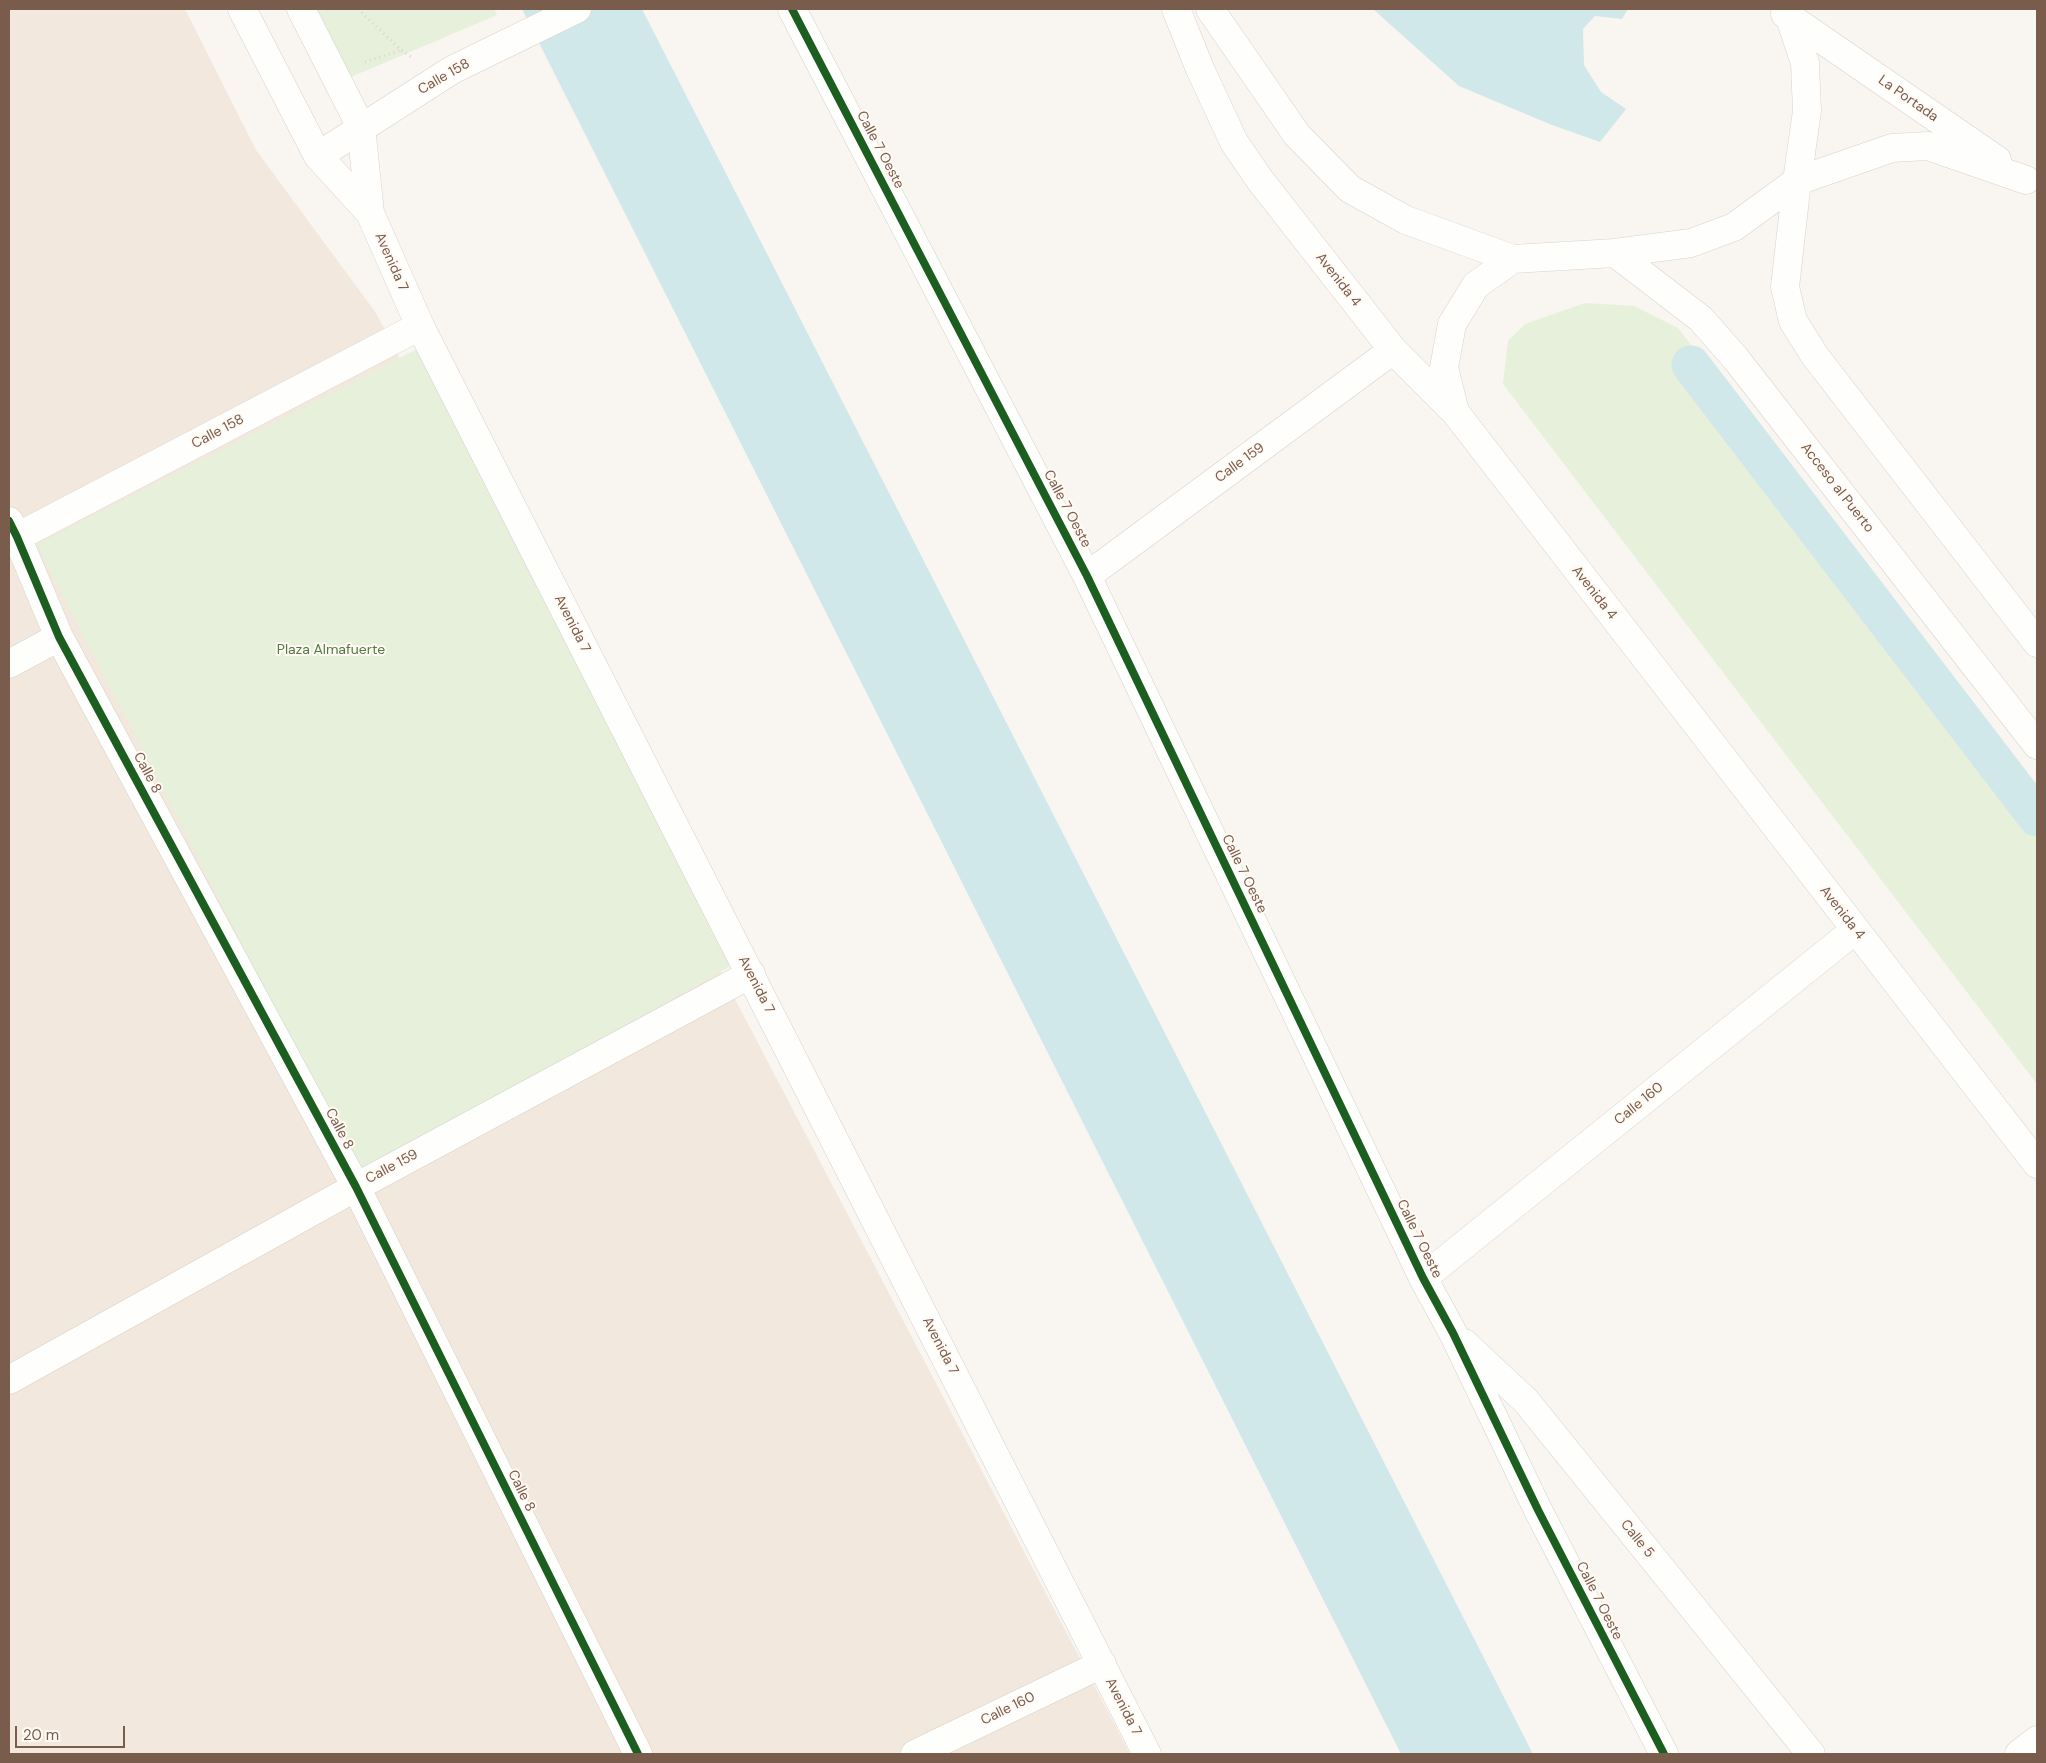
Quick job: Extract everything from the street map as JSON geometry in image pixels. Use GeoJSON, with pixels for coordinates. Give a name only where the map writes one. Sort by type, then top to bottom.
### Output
{"type":"FeatureCollection","features":[{"type":"Feature","properties":{"kind":"street","name":"Avenida 7"},"geometry":{"type":"LineString","coordinates":[[242,9],[318,156],[370,213]]}},
{"type":"Feature","properties":{"kind":"street","name":"Avenida 7"},"geometry":{"type":"LineString","coordinates":[[301,9],[361,127],[370,213],[420,326],[1147,1754]]}},
{"type":"Feature","properties":{"kind":"street","name":"Calle 158"},"geometry":{"type":"LineString","coordinates":[[318,156],[446,74],[576,9]]}},
{"type":"Feature","properties":{"kind":"street","name":"Calle 7 Oeste"},"geometry":{"type":"LineString","coordinates":[[792,9],[1087,576],[1424,1278],[1453,1333],[1538,1510],[1664,1754]]}},
{"type":"Feature","properties":{"kind":"street","name":"Avenida 4"},"geometry":{"type":"LineString","coordinates":[[1176,9],[1200,69],[1234,142],[1260,180],[1393,350],[1455,412],[2037,1164]]}},
{"type":"Feature","properties":{"kind":"street"},"geometry":{"type":"LineString","coordinates":[[1210,9],[1297,135],[1350,189],[1406,220],[1513,259],[1615,253],[1691,243],[1734,228],[1797,181],[1892,148],[1928,146],[2031,184]]}},
{"type":"Feature","properties":{"kind":"street"},"geometry":{"type":"LineString","coordinates":[[1784,13],[1805,62],[1807,111],[1785,286],[1793,321],[1814,356],[2037,643]]}},
{"type":"Feature","properties":{"kind":"street","name":"La Portada"},"geometry":{"type":"LineString","coordinates":[[1784,13],[2031,184]]}},
{"type":"Feature","properties":{"kind":"street","name":"Acceso al Puerto"},"geometry":{"type":"LineString","coordinates":[[1615,253],[1701,319],[1736,359],[2037,746]]}},
{"type":"Feature","properties":{"kind":"street"},"geometry":{"type":"LineString","coordinates":[[1455,412],[1444,368],[1452,324],[1476,285],[1513,259]]}},
{"type":"Feature","properties":{"kind":"street","name":"Calle 158"},"geometry":{"type":"LineString","coordinates":[[13,529],[420,326]]}},
{"type":"Feature","properties":{"kind":"street","name":"Calle 159"},"geometry":{"type":"LineString","coordinates":[[1087,576],[1393,350]]}},
{"type":"Feature","properties":{"kind":"street","name":"Calle 8"},"geometry":{"type":"LineString","coordinates":[[13,529],[59,637],[356,1187],[638,1754]]}},
{"type":"Feature","properties":{"kind":"street"},"geometry":{"type":"LineString","coordinates":[[9,664],[59,637]]}},
{"type":"Feature","properties":{"kind":"street","name":"Calle 160"},"geometry":{"type":"LineString","coordinates":[[1424,1278],[1855,930]]}},
{"type":"Feature","properties":{"kind":"street","name":"Calle 159"},"geometry":{"type":"LineString","coordinates":[[9,1380],[356,1187],[750,974]]}},
{"type":"Feature","properties":{"kind":"street","name":"Calle 5"},"geometry":{"type":"LineString","coordinates":[[1453,1333],[1526,1401],[1811,1754]]}},
{"type":"Feature","properties":{"kind":"street","name":"Calle 160"},"geometry":{"type":"LineString","coordinates":[[915,1754],[1102,1664]]}},
{"type":"Feature","properties":{"kind":"street"},"geometry":{"type":"LineString","coordinates":[[2019,1754],[2037,1740]]}},
{"type":"Feature","properties":{"kind":"path"},"geometry":{"type":"LineString","coordinates":[[358,9],[401,50],[446,74]]}},
{"type":"Feature","properties":{"kind":"shaded area"},"geometry":{"type":"Polygon","coordinates":[[[9,9],[185,9],[256,150],[376,313],[1130,1754],[9,1754],[9,9]]]}},
{"type":"Feature","properties":{"kind":"green space"},"geometry":{"type":"Polygon","coordinates":[[[316,9],[494,9],[497,15],[351,77],[316,9]]]}},
{"type":"Feature","properties":{"kind":"green space"},"geometry":{"type":"Polygon","coordinates":[[[1585,303],[1634,306],[1678,328],[2037,797],[2037,1084],[1503,384],[1508,341],[1525,324],[1585,303]]]}},
{"type":"Feature","properties":{"kind":"green space","name":"Plaza Almafuerte"},"geometry":{"type":"Polygon","coordinates":[[[417,349],[731,966],[360,1174],[37,545],[417,349]]]}},
{"type":"Feature","properties":{"kind":"water"},"geometry":{"type":"Polygon","coordinates":[[[522,9],[642,9],[1533,1754],[1401,1754],[522,9]]]}},
{"type":"Feature","properties":{"kind":"water"},"geometry":{"type":"Polygon","coordinates":[[[1373,9],[1628,9],[1622,19],[1595,16],[1583,29],[1584,65],[1601,92],[1626,109],[1600,142],[1552,125],[1459,86],[1373,9]]]}},
{"type":"Feature","properties":{"kind":"waterway"},"geometry":{"type":"LineString","coordinates":[[1691,365],[2037,817]]}},
{"type":"Feature","properties":{"kind":"cycle path"},"geometry":{"type":"LineString","coordinates":[[792,9],[1087,576],[1423,1278],[1453,1333],[1538,1510],[1664,1754]]}},
{"type":"Feature","properties":{"kind":"cycle path"},"geometry":{"type":"LineString","coordinates":[[9,521],[59,637],[356,1187],[638,1754]]}}]}
